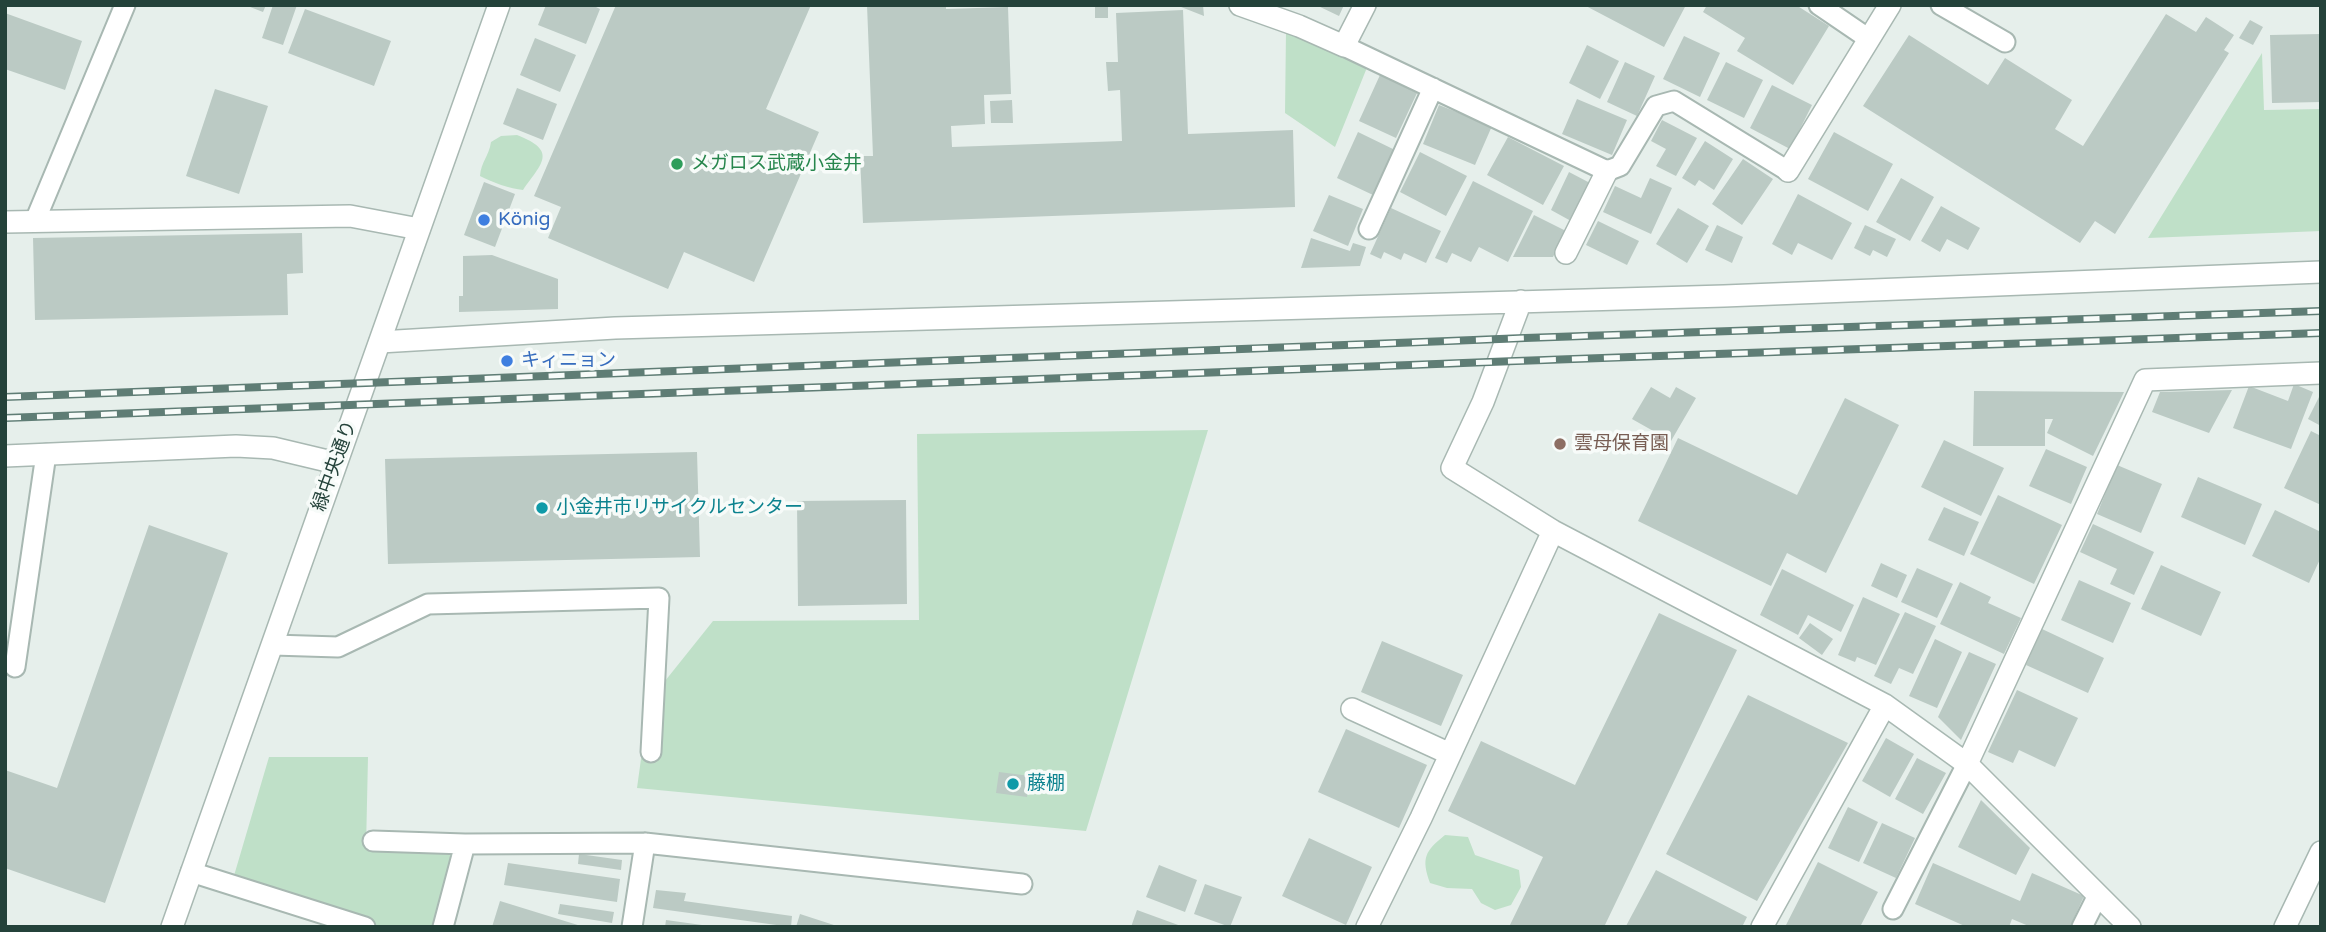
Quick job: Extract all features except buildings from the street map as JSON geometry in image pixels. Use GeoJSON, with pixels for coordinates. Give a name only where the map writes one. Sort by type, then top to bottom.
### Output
{"type":"FeatureCollection","features":[{"type":"Feature","properties":{"kind":"street","name":"緑中央通り"},"geometry":{"type":"LineString","coordinates":[[172,927],[499,5]]}},
{"type":"Feature","properties":{"kind":"street"},"geometry":{"type":"LineString","coordinates":[[1247,6],[1344,46],[1365,5]]}},
{"type":"Feature","properties":{"kind":"street"},"geometry":{"type":"LineString","coordinates":[[1788,172],[1889,5]]}},
{"type":"Feature","properties":{"kind":"street"},"geometry":{"type":"LineString","coordinates":[[1566,253],[1607,172]]}},
{"type":"Feature","properties":{"kind":"street"},"geometry":{"type":"LineString","coordinates":[[5,222],[350,216],[419,229]]}},
{"type":"Feature","properties":{"kind":"street"},"geometry":{"type":"LineString","coordinates":[[380,342],[629,328],[1724,296],[2321,272]]}},
{"type":"Feature","properties":{"kind":"street"},"geometry":{"type":"LineString","coordinates":[[1521,300],[1483,402],[1452,468],[1553,531],[1885,705],[1967,764],[2130,927]]}},
{"type":"Feature","properties":{"kind":"street"},"geometry":{"type":"LineString","coordinates":[[1967,764],[2145,380],[2321,373]]}},
{"type":"Feature","properties":{"kind":"street"},"geometry":{"type":"LineString","coordinates":[[5,456],[236,446],[273,448],[336,463]]}},
{"type":"Feature","properties":{"kind":"street"},"geometry":{"type":"LineString","coordinates":[[1367,927],[1553,531]]}},
{"type":"Feature","properties":{"kind":"street"},"geometry":{"type":"LineString","coordinates":[[1762,927],[1885,705]]}},
{"type":"Feature","properties":{"kind":"street"},"geometry":{"type":"LineString","coordinates":[[1352,709],[1450,754]]}},
{"type":"Feature","properties":{"kind":"street"},"geometry":{"type":"LineString","coordinates":[[2285,927],[2321,852]]}},
{"type":"Feature","properties":{"kind":"lane"},"geometry":{"type":"LineString","coordinates":[[35,221],[125,5]]}},
{"type":"Feature","properties":{"kind":"lane"},"geometry":{"type":"LineString","coordinates":[[1819,5],[1869,39]]}},
{"type":"Feature","properties":{"kind":"lane"},"geometry":{"type":"LineString","coordinates":[[1941,5],[2005,42]]}},
{"type":"Feature","properties":{"kind":"lane"},"geometry":{"type":"LineString","coordinates":[[1344,46],[1607,172],[1620,166],[1656,106],[1674,101],[1788,172]]}},
{"type":"Feature","properties":{"kind":"lane"},"geometry":{"type":"LineString","coordinates":[[1369,229],[1433,88]]}},
{"type":"Feature","properties":{"kind":"lane"},"geometry":{"type":"LineString","coordinates":[[15,667],[46,454]]}},
{"type":"Feature","properties":{"kind":"lane"},"geometry":{"type":"LineString","coordinates":[[273,645],[338,647],[428,604],[659,598],[651,752]]}},
{"type":"Feature","properties":{"kind":"lane"},"geometry":{"type":"LineString","coordinates":[[1893,909],[1967,764]]}},
{"type":"Feature","properties":{"kind":"lane"},"geometry":{"type":"LineString","coordinates":[[373,841],[466,844],[645,843],[1022,884]]}},
{"type":"Feature","properties":{"kind":"lane"},"geometry":{"type":"LineString","coordinates":[[632,927],[645,843]]}},
{"type":"Feature","properties":{"kind":"lane"},"geometry":{"type":"LineString","coordinates":[[443,927],[466,844]]}},
{"type":"Feature","properties":{"kind":"lane"},"geometry":{"type":"LineString","coordinates":[[191,872],[365,927]]}},
{"type":"Feature","properties":{"kind":"lane"},"geometry":{"type":"LineString","coordinates":[[2082,927],[2098,895]]}},
{"type":"Feature","properties":{"kind":"green space"},"geometry":{"type":"Polygon","coordinates":[[[1286,31],[1368,65],[1335,147],[1285,113],[1286,31]]]}},
{"type":"Feature","properties":{"kind":"green space"},"geometry":{"type":"Polygon","coordinates":[[[2262,53],[2264,110],[2321,109],[2321,231],[2148,238],[2262,53]]]}},
{"type":"Feature","properties":{"kind":"green space"},"geometry":{"type":"Polygon","coordinates":[[[517,135],[530,141],[542,152],[540,165],[523,190],[480,176],[491,142],[501,136],[517,135]]]}},
{"type":"Feature","properties":{"kind":"green space"},"geometry":{"type":"Polygon","coordinates":[[[1208,430],[1086,831],[637,788],[649,701],[713,621],[919,620],[917,434],[1208,430]]]}},
{"type":"Feature","properties":{"kind":"green space"},"geometry":{"type":"Polygon","coordinates":[[[269,757],[368,757],[366,848],[455,851],[435,927],[383,927],[233,879],[269,757]]]}},
{"type":"Feature","properties":{"kind":"green space"},"geometry":{"type":"Polygon","coordinates":[[[1445,835],[1468,837],[1475,855],[1519,870],[1521,887],[1511,905],[1495,910],[1481,903],[1472,889],[1447,888],[1430,883],[1426,867],[1427,856],[1445,835]]]}},
{"type":"Feature","properties":{"kind":"railway"},"geometry":{"type":"LineString","coordinates":[[5,397],[1525,338],[2321,311]]}},
{"type":"Feature","properties":{"kind":"railway"},"geometry":{"type":"LineString","coordinates":[[5,418],[2321,333]]}},
{"type":"Feature","properties":{"kind":"place","name":"メガロス武蔵小金井"},"geometry":{"type":"Point","coordinates":[677,164]}},
{"type":"Feature","properties":{"kind":"place","name":"König"},"geometry":{"type":"Point","coordinates":[484,220]}},
{"type":"Feature","properties":{"kind":"place","name":"キィニョン"},"geometry":{"type":"Point","coordinates":[507,361]}},
{"type":"Feature","properties":{"kind":"place","name":"雲母保育園"},"geometry":{"type":"Point","coordinates":[1560,444]}},
{"type":"Feature","properties":{"kind":"place","name":"小金井市リサイクルセンター"},"geometry":{"type":"Point","coordinates":[542,508]}},
{"type":"Feature","properties":{"kind":"place","name":"藤棚"},"geometry":{"type":"Point","coordinates":[1013,784]}}]}
